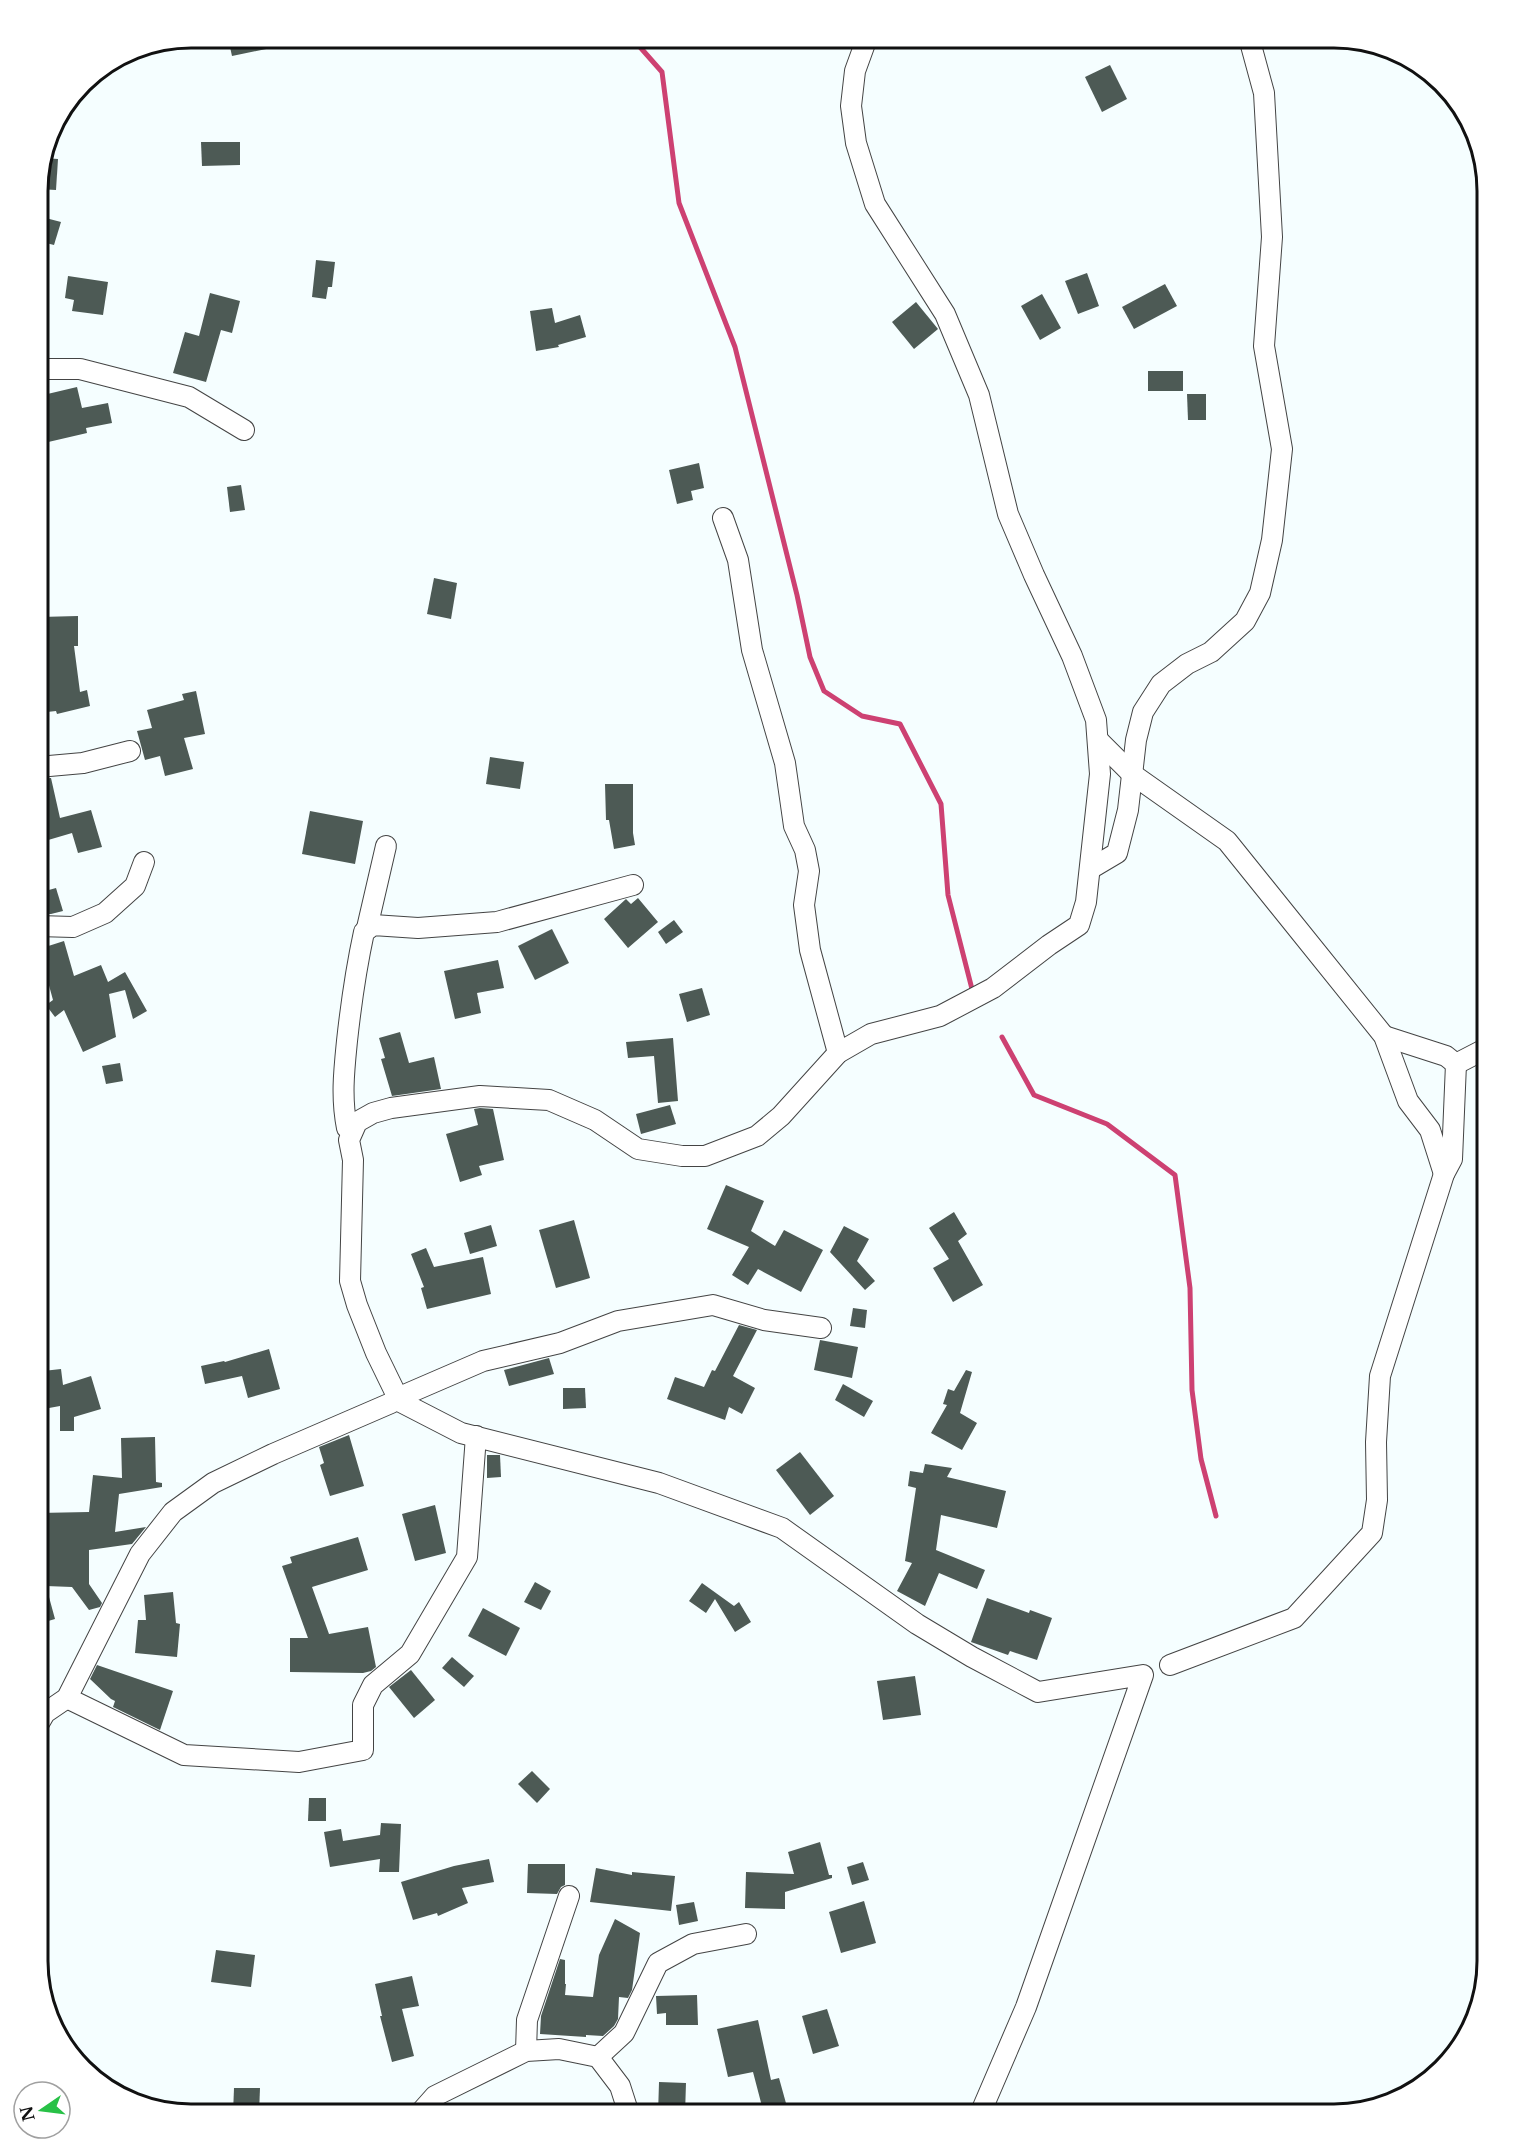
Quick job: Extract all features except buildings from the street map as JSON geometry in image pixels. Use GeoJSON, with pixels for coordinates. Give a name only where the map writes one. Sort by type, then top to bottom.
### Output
{"type":"FeatureCollection","features":[{"type":"Feature","properties":{"kind":"street"},"geometry":{"type":"LineString","coordinates":[[395,1399],[395,1392],[376,1353],[350,1281],[353,1160],[349,1140],[352,1128],[357,1122],[373,1113],[392,1108],[480,1096],[549,1100],[595,1120],[638,1149],[682,1156],[705,1156],[757,1136],[782,1116],[838,1053],[871,1034],[940,1016],[993,988],[1079,925],[1086,903],[1100,774],[1096,720],[1072,656],[1008,514],[979,394],[945,314],[875,204],[856,144],[851,106],[855,71],[863,48]]}},
{"type":"Feature","properties":{"kind":"street"},"geometry":{"type":"LineString","coordinates":[[1090,869],[1117,852],[1128,810],[1136,740],[1143,712],[1161,684],[1187,664],[1211,652],[1245,621],[1260,593],[1272,540],[1282,449],[1264,346],[1272,237],[1264,93],[1252,48]]}},
{"type":"Feature","properties":{"kind":"street"},"geometry":{"type":"LineString","coordinates":[[48,369],[80,369],[189,397],[244,430]]}},
{"type":"Feature","properties":{"kind":"street"},"geometry":{"type":"LineString","coordinates":[[723,518],[738,560],[752,650],[785,763],[794,826],[805,850],[809,871],[804,905],[810,950],[838,1053]]}},
{"type":"Feature","properties":{"kind":"street"},"geometry":{"type":"LineString","coordinates":[[1098,740],[1132,774],[1227,841],[1384,1036],[1408,1101],[1430,1130],[1444,1174]]}},
{"type":"Feature","properties":{"kind":"street"},"geometry":{"type":"LineString","coordinates":[[48,766],[83,763],[130,752]]}},
{"type":"Feature","properties":{"kind":"street"},"geometry":{"type":"LineString","coordinates":[[368,928],[386,846]]}},
{"type":"Feature","properties":{"kind":"street"},"geometry":{"type":"LineString","coordinates":[[48,926],[73,927],[105,913],[135,886],[144,862]]}},
{"type":"Feature","properties":{"kind":"street"},"geometry":{"type":"LineString","coordinates":[[352,1128],[347,1128],[342,1088],[353,982],[364,932],[368,928],[373,926],[418,928],[497,922],[633,885]]}},
{"type":"Feature","properties":{"kind":"street"},"geometry":{"type":"LineString","coordinates":[[1384,1036],[1446,1056],[1456,1064]]}},
{"type":"Feature","properties":{"kind":"street"},"geometry":{"type":"LineString","coordinates":[[1456,1064],[1477,1054]]}},
{"type":"Feature","properties":{"kind":"street"},"geometry":{"type":"LineString","coordinates":[[1170,1665],[1294,1618],[1372,1533],[1377,1500],[1376,1442],[1380,1376],[1444,1174],[1452,1159],[1456,1064]]}},
{"type":"Feature","properties":{"kind":"street"},"geometry":{"type":"LineString","coordinates":[[48,1711],[67,1698],[106,1617],[140,1554],[173,1512],[213,1483],[483,1361],[560,1343],[618,1321],[713,1305],[764,1320],[821,1328]]}},
{"type":"Feature","properties":{"kind":"street"},"geometry":{"type":"LineString","coordinates":[[395,1399],[461,1432],[658,1482],[782,1528],[917,1624],[972,1657],[1038,1692],[1143,1675],[1026,2007],[984,2104]]}},
{"type":"Feature","properties":{"kind":"street"},"geometry":{"type":"LineString","coordinates":[[67,1698],[184,1755],[299,1762],[363,1750],[363,1705],[373,1684],[410,1654],[467,1557],[476,1436]]}},
{"type":"Feature","properties":{"kind":"street"},"geometry":{"type":"LineString","coordinates":[[526,2051],[527,2020],[570,1896]]}},
{"type":"Feature","properties":{"kind":"street"},"geometry":{"type":"LineString","coordinates":[[598,2057],[624,2033],[658,1963],[693,1944],[746,1934]]}},
{"type":"Feature","properties":{"kind":"street"},"geometry":{"type":"LineString","coordinates":[[427,2104],[435,2096],[526,2051],[559,2049],[598,2057],[620,2086],[626,2104]]}},
{"type":"Feature","properties":{"kind":"waterway"},"geometry":{"type":"LineString","coordinates":[[641,48],[662,72],[679,203],[735,347],[797,595],[810,657],[824,691],[862,716],[900,724],[941,804],[948,895],[973,993]]}},
{"type":"Feature","properties":{"kind":"waterway"},"geometry":{"type":"LineString","coordinates":[[1002,1037],[1034,1095],[1107,1124],[1175,1175],[1190,1288],[1192,1390],[1201,1459],[1216,1516]]}}]}
